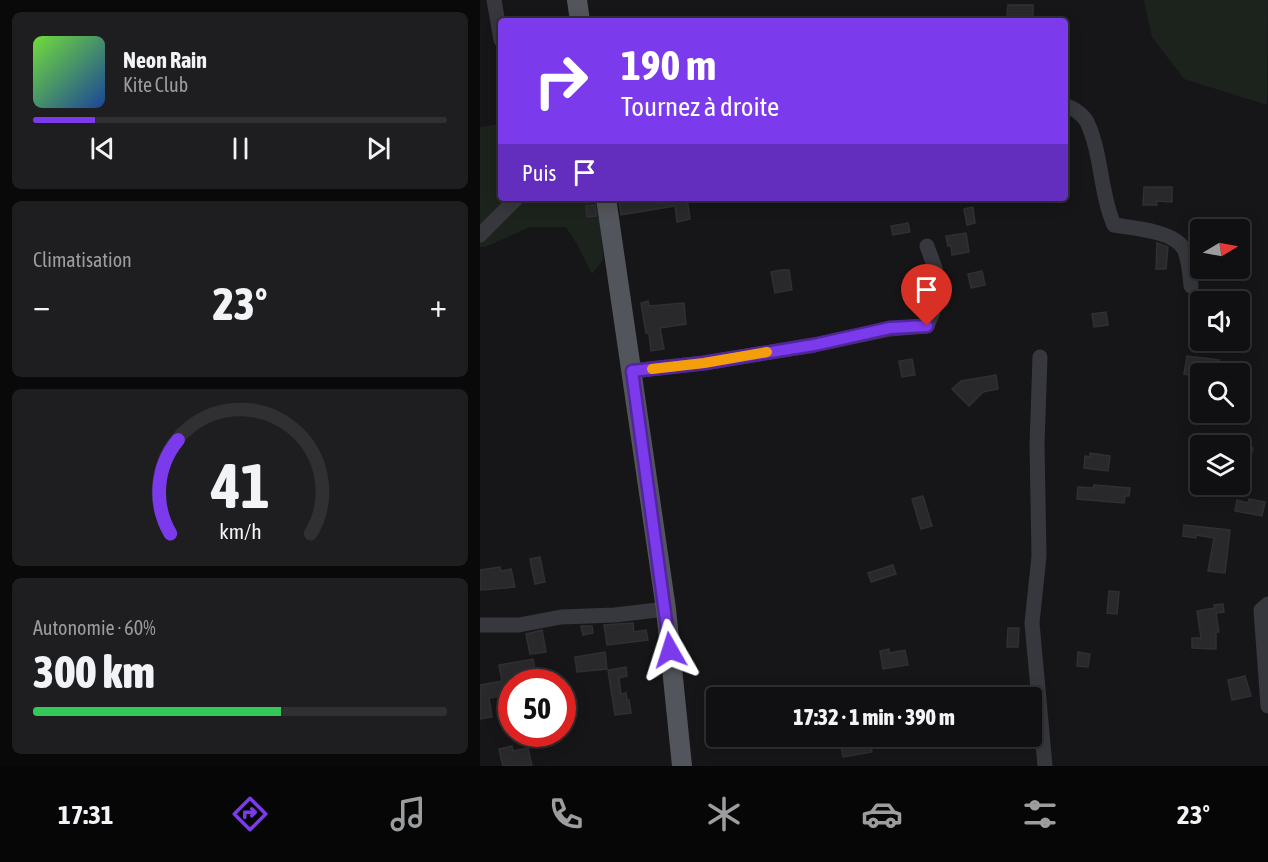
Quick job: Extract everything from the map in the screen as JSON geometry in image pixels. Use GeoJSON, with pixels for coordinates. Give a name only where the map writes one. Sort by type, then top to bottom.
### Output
{"type":"FeatureCollection","features":[{"type":"Feature","properties":{"kind":"main road"},"geometry":{"type":"LineString","coordinates":[[577,0],[580,18]]}},
{"type":"Feature","properties":{"kind":"main road"},"geometry":{"type":"LineString","coordinates":[[606,201],[666,609],[682,766]]}},
{"type":"Feature","properties":{"kind":"street"},"geometry":{"type":"LineString","coordinates":[[494,0],[498,23]]}},
{"type":"Feature","properties":{"kind":"street"},"geometry":{"type":"LineString","coordinates":[[1068,106],[1086,120],[1099,161],[1110,216],[1114,225],[1170,237],[1183,247],[1190,268],[1191,286]]}},
{"type":"Feature","properties":{"kind":"street"},"geometry":{"type":"LineString","coordinates":[[480,236],[514,201]]}},
{"type":"Feature","properties":{"kind":"street"},"geometry":{"type":"LineString","coordinates":[[632,371],[704,363],[814,345],[890,328],[927,326],[937,302],[940,281],[927,246]]}},
{"type":"Feature","properties":{"kind":"street"},"geometry":{"type":"LineString","coordinates":[[1040,357],[1037,445],[1039,556],[1032,623],[1045,766]]}},
{"type":"Feature","properties":{"kind":"street"},"geometry":{"type":"LineString","coordinates":[[1268,604],[1261,610],[1268,706]]}},
{"type":"Feature","properties":{"kind":"street"},"geometry":{"type":"LineString","coordinates":[[480,625],[519,625],[561,616],[615,615],[666,609]]}},
{"type":"Feature","properties":{"kind":"shaded area"},"geometry":{"type":"Polygon","coordinates":[[[1144,0],[1268,0],[1267,105],[1184,79],[1152,37],[1144,0]]]}},
{"type":"Feature","properties":{"kind":"shaded area"},"geometry":{"type":"Polygon","coordinates":[[[498,124],[498,201],[600,201],[603,260],[592,274],[566,227],[530,227],[485,247],[480,247],[480,127],[498,124]]]}},
{"type":"Feature","properties":{"kind":"building"},"geometry":{"type":"Polygon","coordinates":[[[1008,5],[1033,5],[1033,15],[1007,15],[1008,5]]]}},
{"type":"Feature","properties":{"kind":"building"},"geometry":{"type":"Polygon","coordinates":[[[1144,187],[1172,187],[1172,202],[1156,201],[1157,205],[1143,205],[1144,187]]]}},
{"type":"Feature","properties":{"kind":"building"},"geometry":{"type":"Polygon","coordinates":[[[687,201],[690,219],[677,222],[675,206],[621,215],[619,202],[687,201]]]}},
{"type":"Feature","properties":{"kind":"building"},"geometry":{"type":"Polygon","coordinates":[[[595,205],[596,216],[587,217],[586,206],[595,205]]]}},
{"type":"Feature","properties":{"kind":"building"},"geometry":{"type":"Polygon","coordinates":[[[973,207],[975,223],[967,225],[964,209],[973,207]]]}},
{"type":"Feature","properties":{"kind":"building"},"geometry":{"type":"Polygon","coordinates":[[[908,223],[910,232],[893,235],[891,226],[908,223]]]}},
{"type":"Feature","properties":{"kind":"building"},"geometry":{"type":"Polygon","coordinates":[[[966,233],[969,252],[952,255],[946,236],[966,233]]]}},
{"type":"Feature","properties":{"kind":"building"},"geometry":{"type":"Polygon","coordinates":[[[1157,243],[1168,247],[1166,269],[1156,269],[1157,243]]]}},
{"type":"Feature","properties":{"kind":"building"},"geometry":{"type":"Polygon","coordinates":[[[789,270],[792,290],[775,293],[771,272],[789,270]]]}},
{"type":"Feature","properties":{"kind":"building"},"geometry":{"type":"Polygon","coordinates":[[[982,271],[985,285],[971,288],[968,274],[982,271]]]}},
{"type":"Feature","properties":{"kind":"building"},"geometry":{"type":"Polygon","coordinates":[[[648,301],[649,306],[684,303],[686,324],[660,328],[664,349],[651,351],[641,303],[648,301]]]}},
{"type":"Feature","properties":{"kind":"building"},"geometry":{"type":"Polygon","coordinates":[[[1106,312],[1108,325],[1094,327],[1092,314],[1106,312]]]}},
{"type":"Feature","properties":{"kind":"building"},"geometry":{"type":"Polygon","coordinates":[[[1187,356],[1219,360],[1218,363],[1190,363],[1190,375],[1184,374],[1187,356]]]}},
{"type":"Feature","properties":{"kind":"building"},"geometry":{"type":"Polygon","coordinates":[[[912,359],[915,375],[902,377],[899,361],[912,359]]]}},
{"type":"Feature","properties":{"kind":"building"},"geometry":{"type":"Polygon","coordinates":[[[996,375],[998,389],[983,392],[969,406],[952,389],[961,381],[996,375]]]}},
{"type":"Feature","properties":{"kind":"building"},"geometry":{"type":"Polygon","coordinates":[[[1090,453],[1110,456],[1108,471],[1084,468],[1085,456],[1090,457],[1090,453]]]}},
{"type":"Feature","properties":{"kind":"building"},"geometry":{"type":"Polygon","coordinates":[[[1094,485],[1130,488],[1129,496],[1125,496],[1124,503],[1077,499],[1078,487],[1093,488],[1094,485]]]}},
{"type":"Feature","properties":{"kind":"building"},"geometry":{"type":"Polygon","coordinates":[[[923,496],[932,526],[921,529],[912,499],[923,496]]]}},
{"type":"Feature","properties":{"kind":"building"},"geometry":{"type":"Polygon","coordinates":[[[1249,499],[1265,502],[1262,516],[1235,511],[1237,500],[1248,503],[1249,499]]]}},
{"type":"Feature","properties":{"kind":"building"},"geometry":{"type":"Polygon","coordinates":[[[1184,525],[1230,530],[1225,573],[1208,571],[1214,538],[1196,535],[1196,538],[1183,536],[1184,525]]]}},
{"type":"Feature","properties":{"kind":"building"},"geometry":{"type":"Polygon","coordinates":[[[540,557],[545,582],[535,584],[530,559],[540,557]]]}},
{"type":"Feature","properties":{"kind":"building"},"geometry":{"type":"Polygon","coordinates":[[[893,565],[896,574],[871,582],[868,573],[893,565]]]}},
{"type":"Feature","properties":{"kind":"building"},"geometry":{"type":"Polygon","coordinates":[[[500,567],[501,571],[511,569],[515,587],[480,590],[480,570],[500,567]]]}},
{"type":"Feature","properties":{"kind":"building"},"geometry":{"type":"Polygon","coordinates":[[[1109,591],[1119,592],[1117,614],[1107,613],[1109,591]]]}},
{"type":"Feature","properties":{"kind":"building"},"geometry":{"type":"Polygon","coordinates":[[[1223,604],[1224,612],[1216,613],[1219,632],[1216,632],[1216,649],[1192,648],[1192,638],[1201,638],[1197,611],[1223,604]]]}},
{"type":"Feature","properties":{"kind":"building"},"geometry":{"type":"Polygon","coordinates":[[[633,623],[634,632],[646,630],[648,640],[607,645],[604,625],[633,623]]]}},
{"type":"Feature","properties":{"kind":"building"},"geometry":{"type":"Polygon","coordinates":[[[581,626],[592,626],[593,633],[583,635],[581,626]]]}},
{"type":"Feature","properties":{"kind":"building"},"geometry":{"type":"Polygon","coordinates":[[[1008,628],[1019,628],[1018,647],[1007,647],[1008,628]]]}},
{"type":"Feature","properties":{"kind":"building"},"geometry":{"type":"Polygon","coordinates":[[[542,630],[546,652],[530,654],[526,634],[542,630]]]}},
{"type":"Feature","properties":{"kind":"building"},"geometry":{"type":"Polygon","coordinates":[[[889,649],[889,653],[905,650],[908,665],[883,669],[880,651],[889,649]]]}},
{"type":"Feature","properties":{"kind":"building"},"geometry":{"type":"Polygon","coordinates":[[[605,652],[607,669],[577,672],[575,657],[605,652]]]}},
{"type":"Feature","properties":{"kind":"building"},"geometry":{"type":"Polygon","coordinates":[[[1078,652],[1090,654],[1088,667],[1077,666],[1078,652]]]}},
{"type":"Feature","properties":{"kind":"building"},"geometry":{"type":"Polygon","coordinates":[[[533,659],[535,669],[500,669],[499,665],[533,659]]]}},
{"type":"Feature","properties":{"kind":"building"},"geometry":{"type":"Polygon","coordinates":[[[626,667],[627,676],[619,678],[621,694],[626,693],[631,713],[615,715],[608,670],[626,667]]]}},
{"type":"Feature","properties":{"kind":"building"},"geometry":{"type":"Polygon","coordinates":[[[1245,676],[1251,696],[1232,700],[1228,680],[1245,676]]]}},
{"type":"Feature","properties":{"kind":"building"},"geometry":{"type":"Polygon","coordinates":[[[498,682],[498,696],[489,698],[492,717],[480,719],[480,685],[498,682]]]}},
{"type":"Feature","properties":{"kind":"building"},"geometry":{"type":"Polygon","coordinates":[[[512,747],[513,751],[528,748],[532,766],[503,766],[499,749],[512,747]]]}},
{"type":"Feature","properties":{"kind":"building"},"geometry":{"type":"Polygon","coordinates":[[[841,747],[871,747],[872,752],[843,757],[841,747]]]}},
{"type":"Feature","properties":{"kind":"slow traffic"},"geometry":{"type":"LineString","coordinates":[[652,369],[767,352]]}},
{"type":"Feature","properties":{"kind":"route"},"geometry":{"type":"LineString","coordinates":[[670,650],[632,371],[704,363],[814,345],[890,328],[927,326]]}}]}
